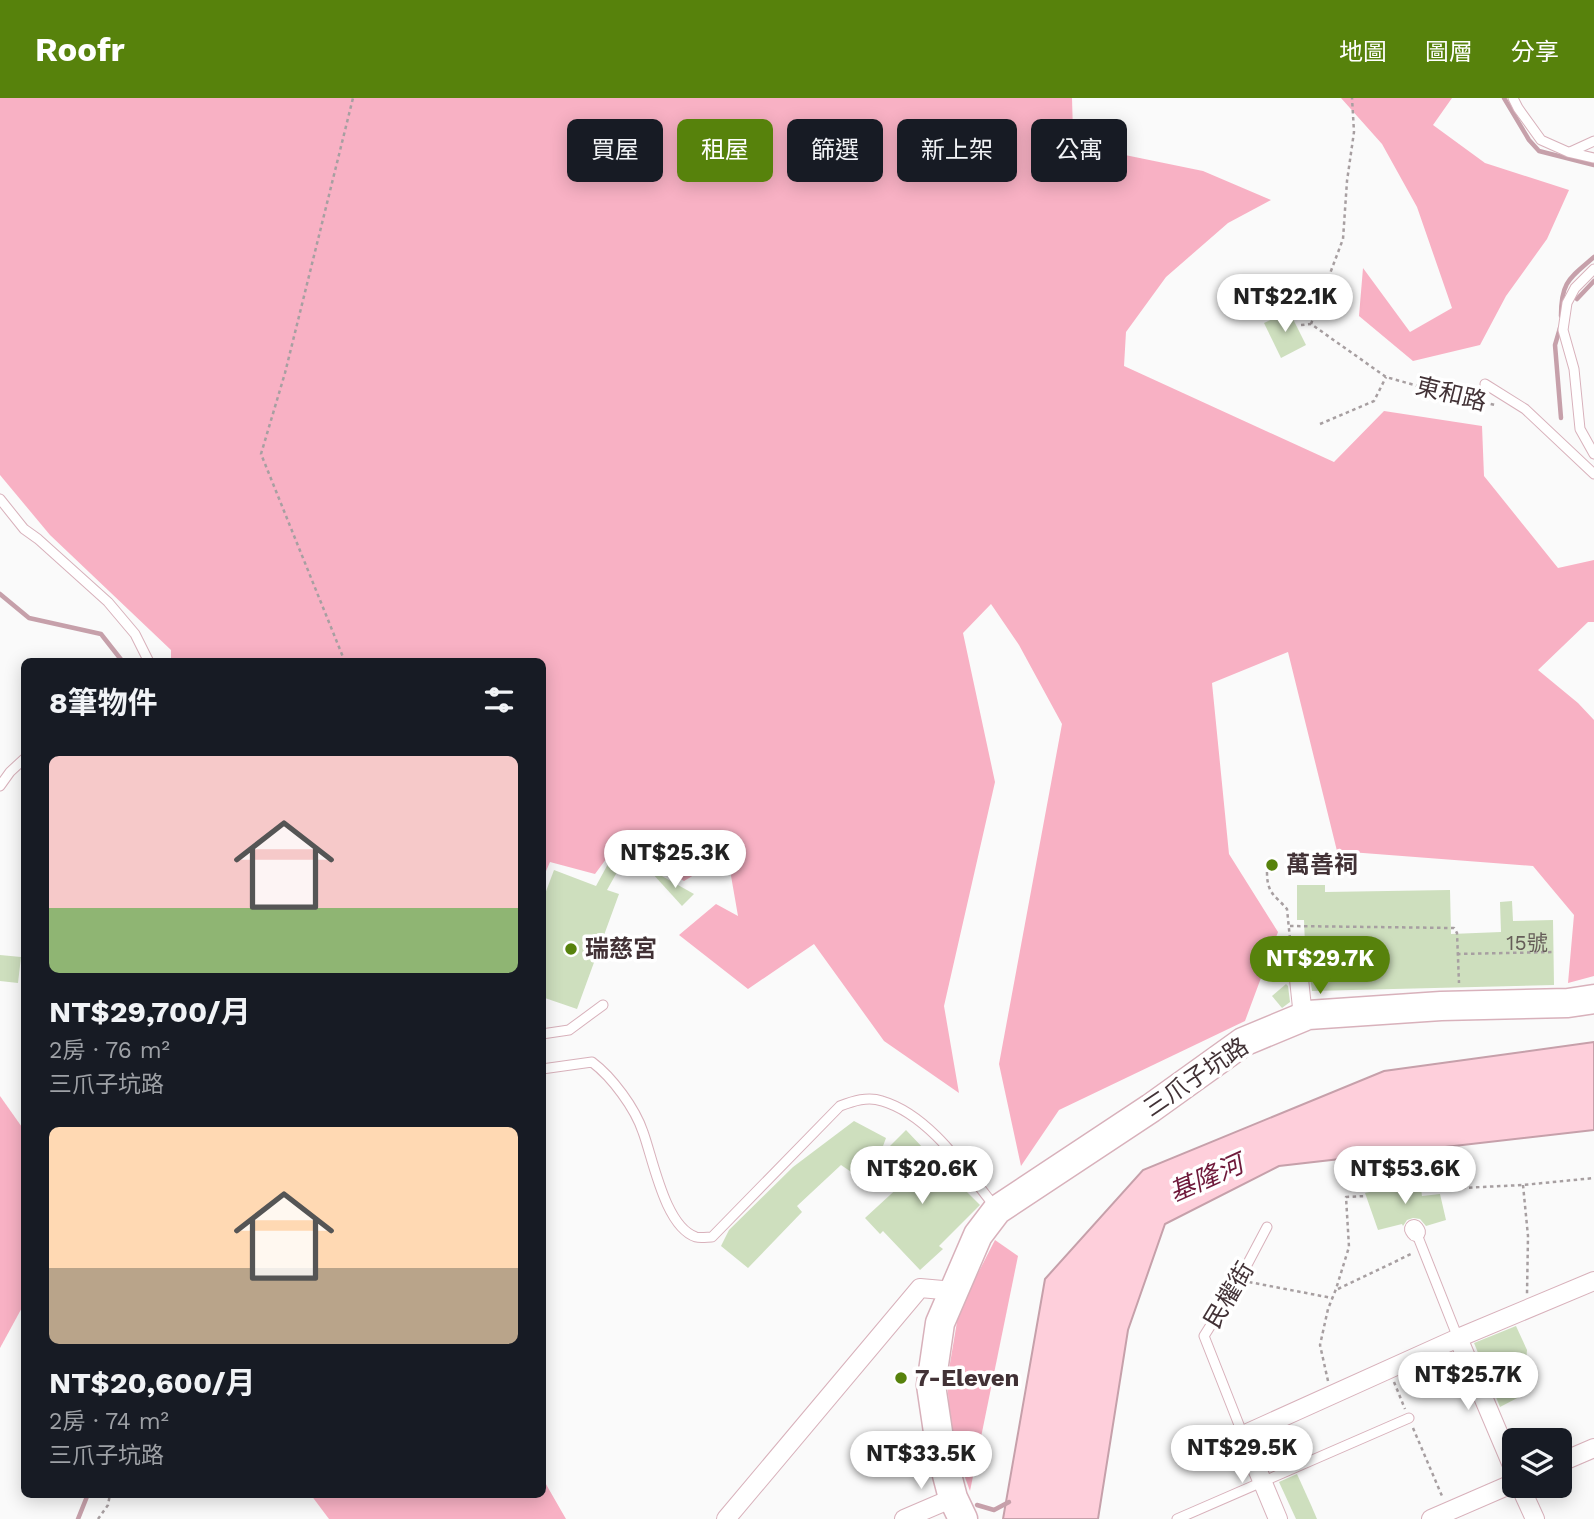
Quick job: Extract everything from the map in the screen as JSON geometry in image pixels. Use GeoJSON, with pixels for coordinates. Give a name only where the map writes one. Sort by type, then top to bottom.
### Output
{"type":"FeatureCollection","features":[{"type":"Feature","properties":{"kind":"main road","name":"三爪子坑路"},"geometry":{"type":"LineString","coordinates":[[958,1508],[941,1452],[931,1385],[940,1323],[978,1235],[998,1210],[1151,1108],[1243,1042],[1303,1017],[1568,1003],[1594,999]]}},
{"type":"Feature","properties":{"kind":"street"},"geometry":{"type":"LineString","coordinates":[[1299,979],[1303,1017]]}},
{"type":"Feature","properties":{"kind":"street"},"geometry":{"type":"LineString","coordinates":[[1242,1435],[1458,1338],[1594,1281]]}},
{"type":"Feature","properties":{"kind":"street"},"geometry":{"type":"LineString","coordinates":[[726,1519],[920,1288],[954,1291]]}},
{"type":"Feature","properties":{"kind":"street"},"geometry":{"type":"LineString","coordinates":[[1458,1338],[1502,1442]]}},
{"type":"Feature","properties":{"kind":"street","name":"民權街"},"geometry":{"type":"LineString","coordinates":[[1242,1435],[1278,1519]]}},
{"type":"Feature","properties":{"kind":"street"},"geometry":{"type":"LineString","coordinates":[[1572,1457],[1594,1448]]}},
{"type":"Feature","properties":{"kind":"street"},"geometry":{"type":"LineString","coordinates":[[1431,1519],[1502,1488]]}},
{"type":"Feature","properties":{"kind":"street"},"geometry":{"type":"LineString","coordinates":[[1525,1498],[1535,1519]]}},
{"type":"Feature","properties":{"kind":"street"},"geometry":{"type":"LineString","coordinates":[[904,1519],[958,1508]]}},
{"type":"Feature","properties":{"kind":"lane"},"geometry":{"type":"LineString","coordinates":[[1513,98],[1541,140],[1568,152],[1594,158]]}},
{"type":"Feature","properties":{"kind":"lane"},"geometry":{"type":"LineString","coordinates":[[1568,152],[1594,141]]}},
{"type":"Feature","properties":{"kind":"lane"},"geometry":{"type":"LineString","coordinates":[[1594,269],[1575,288],[1567,303],[1563,330],[1574,369],[1580,429],[1594,454]]}},
{"type":"Feature","properties":{"kind":"lane"},"geometry":{"type":"LineString","coordinates":[[1485,384],[1525,409],[1594,474]]}},
{"type":"Feature","properties":{"kind":"lane"},"geometry":{"type":"LineString","coordinates":[[0,499],[24,529],[38,538],[108,602],[135,634],[147,658]]}},
{"type":"Feature","properties":{"kind":"lane"},"geometry":{"type":"LineString","coordinates":[[0,786],[21,762]]}},
{"type":"Feature","properties":{"kind":"lane"},"geometry":{"type":"LineString","coordinates":[[546,1033],[569,1030],[603,1005]]}},
{"type":"Feature","properties":{"kind":"lane"},"geometry":{"type":"LineString","coordinates":[[546,1068],[592,1062],[604,1071],[616,1085],[643,1130],[660,1189],[680,1226],[696,1237],[712,1237],[839,1106],[858,1099],[881,1100],[907,1113],[948,1148],[998,1210]]}},
{"type":"Feature","properties":{"kind":"lane","name":"民權街"},"geometry":{"type":"LineString","coordinates":[[1242,1435],[1204,1336],[1239,1280],[1267,1227]]}},
{"type":"Feature","properties":{"kind":"lane"},"geometry":{"type":"LineString","coordinates":[[1418,1236],[1458,1338]]}},
{"type":"Feature","properties":{"kind":"lane"},"geometry":{"type":"LineString","coordinates":[[1177,1519],[1409,1418]]}},
{"type":"Feature","properties":{"kind":"path"},"geometry":{"type":"LineString","coordinates":[[343,658],[261,454],[285,373],[353,98]]}},
{"type":"Feature","properties":{"kind":"path"},"geometry":{"type":"LineString","coordinates":[[1301,325],[1311,324],[1343,239],[1354,132],[1352,98]]}},
{"type":"Feature","properties":{"kind":"path","name":"東和路"},"geometry":{"type":"LineString","coordinates":[[1311,324],[1386,377],[1505,407]]}},
{"type":"Feature","properties":{"kind":"path"},"geometry":{"type":"LineString","coordinates":[[1320,424],[1374,401],[1386,377]]}},
{"type":"Feature","properties":{"kind":"path"},"geometry":{"type":"LineString","coordinates":[[1267,872],[1274,899],[1287,909],[1290,949]]}},
{"type":"Feature","properties":{"kind":"path"},"geometry":{"type":"LineString","coordinates":[[1290,926],[1454,928],[1457,933],[1460,1007]]}},
{"type":"Feature","properties":{"kind":"path"},"geometry":{"type":"LineString","coordinates":[[1457,954],[1555,952]]}},
{"type":"Feature","properties":{"kind":"path"},"geometry":{"type":"LineString","coordinates":[[1441,1189],[1594,1178]]}},
{"type":"Feature","properties":{"kind":"path"},"geometry":{"type":"LineString","coordinates":[[1523,1185],[1528,1236],[1526,1309]]}},
{"type":"Feature","properties":{"kind":"path"},"geometry":{"type":"LineString","coordinates":[[1331,1395],[1320,1345],[1349,1247],[1346,1197],[1366,1196]]}},
{"type":"Feature","properties":{"kind":"path"},"geometry":{"type":"LineString","coordinates":[[1336,1289],[1418,1236]]}},
{"type":"Feature","properties":{"kind":"path"},"geometry":{"type":"LineString","coordinates":[[1239,1280],[1332,1298]]}},
{"type":"Feature","properties":{"kind":"path"},"geometry":{"type":"LineString","coordinates":[[1388,1369],[1449,1511]]}},
{"type":"Feature","properties":{"kind":"path"},"geometry":{"type":"LineString","coordinates":[[98,1519],[108,1505],[109,1498]]}},
{"type":"Feature","properties":{"kind":"shaded area"},"geometry":{"type":"Polygon","coordinates":[[[0,98],[1072,98],[1073,119],[1031,119],[1031,182],[1127,182],[1127,155],[1203,171],[1271,200],[1228,223],[1166,277],[1126,332],[1124,366],[1334,462],[1384,411],[1482,426],[1484,476],[1558,568],[1594,560],[1594,622],[1588,622],[1538,670],[1594,720],[1594,976],[1568,983],[1574,915],[1533,866],[1337,851],[1288,652],[1212,683],[1229,854],[1278,932],[1245,1021],[1059,1110],[1021,1166],[999,1064],[1062,724],[1019,645],[991,604],[963,633],[995,782],[944,1006],[959,1093],[884,1041],[814,944],[748,989],[679,935],[716,904],[738,916],[730,870],[694,875],[684,881],[618,843],[595,874],[550,862],[546,871],[546,658],[171,658],[171,650],[50,535],[0,475],[0,98]]]}},
{"type":"Feature","properties":{"kind":"shaded area"},"geometry":{"type":"Polygon","coordinates":[[[1341,98],[1452,98],[1433,125],[1485,163],[1569,190],[1547,239],[1506,296],[1480,345],[1413,361],[1359,316],[1363,268],[1410,332],[1452,308],[1417,207],[1382,144],[1341,98]]]}},
{"type":"Feature","properties":{"kind":"shaded area"},"geometry":{"type":"Polygon","coordinates":[[[0,1096],[21,1126],[21,1310],[0,1348],[0,1096]]]}},
{"type":"Feature","properties":{"kind":"shaded area"},"geometry":{"type":"Polygon","coordinates":[[[995,1240],[1018,1256],[970,1491],[952,1442],[947,1381],[959,1310],[995,1240]]]}},
{"type":"Feature","properties":{"kind":"shaded area"},"geometry":{"type":"Polygon","coordinates":[[[546,1484],[566,1519],[329,1519],[313,1498],[546,1498],[546,1484]]]}},
{"type":"Feature","properties":{"kind":"water","name":"基隆河"},"geometry":{"type":"Polygon","coordinates":[[[1594,1042],[1594,1130],[1279,1166],[1165,1224],[1128,1330],[1098,1519],[1003,1519],[1045,1279],[1143,1170],[1384,1071],[1594,1042]]]}},
{"type":"Feature","properties":{"kind":"building"},"geometry":{"type":"Polygon","coordinates":[[[1289,311],[1306,345],[1281,358],[1264,323],[1289,311]]]}},
{"type":"Feature","properties":{"kind":"building","name":"瑞慈宮"},"geometry":{"type":"Polygon","coordinates":[[[615,851],[626,856],[607,890],[619,894],[577,1009],[546,998],[546,891],[554,870],[596,886],[615,851]]]}},
{"type":"Feature","properties":{"kind":"building"},"geometry":{"type":"Polygon","coordinates":[[[653,871],[694,894],[682,906],[653,871]]]}},
{"type":"Feature","properties":{"kind":"building"},"geometry":{"type":"Polygon","coordinates":[[[1297,885],[1325,885],[1325,892],[1450,890],[1451,934],[1501,932],[1500,902],[1512,901],[1513,921],[1553,920],[1554,985],[1312,991],[1306,970],[1304,920],[1297,920],[1297,885]]]}},
{"type":"Feature","properties":{"kind":"building"},"geometry":{"type":"Polygon","coordinates":[[[0,955],[21,957],[18,983],[0,981],[0,955]]]}},
{"type":"Feature","properties":{"kind":"building"},"geometry":{"type":"Polygon","coordinates":[[[1286,984],[1290,1002],[1282,1008],[1272,996],[1286,984]]]}},
{"type":"Feature","properties":{"kind":"building"},"geometry":{"type":"Polygon","coordinates":[[[854,1121],[886,1138],[869,1184],[841,1165],[797,1206],[802,1212],[748,1268],[721,1246],[729,1230],[793,1167],[854,1121]]]}},
{"type":"Feature","properties":{"kind":"building"},"geometry":{"type":"Polygon","coordinates":[[[906,1130],[980,1205],[939,1246],[943,1249],[920,1270],[883,1231],[880,1234],[865,1218],[915,1172],[890,1146],[906,1130]]]}},
{"type":"Feature","properties":{"kind":"building"},"geometry":{"type":"Polygon","coordinates":[[[1420,1181],[1422,1196],[1440,1194],[1446,1220],[1426,1226],[1420,1219],[1413,1218],[1407,1220],[1403,1226],[1402,1224],[1378,1230],[1365,1193],[1420,1181]]]}},
{"type":"Feature","properties":{"kind":"building"},"geometry":{"type":"Polygon","coordinates":[[[1516,1326],[1527,1350],[1523,1395],[1500,1407],[1474,1343],[1516,1326]]]}},
{"type":"Feature","properties":{"kind":"building"},"geometry":{"type":"Polygon","coordinates":[[[1278,1432],[1291,1462],[1273,1470],[1260,1440],[1278,1432]]]}},
{"type":"Feature","properties":{"kind":"building"},"geometry":{"type":"Polygon","coordinates":[[[1297,1474],[1317,1519],[1296,1519],[1279,1482],[1297,1474]]]}},
{"type":"Feature","properties":{"kind":"waterway"},"geometry":{"type":"LineString","coordinates":[[1504,98],[1529,140],[1539,151],[1594,165]]}},
{"type":"Feature","properties":{"kind":"waterway"},"geometry":{"type":"LineString","coordinates":[[1561,316],[1561,304],[1568,281],[1594,257]]}},
{"type":"Feature","properties":{"kind":"waterway"},"geometry":{"type":"LineString","coordinates":[[1577,299],[1594,281]]}},
{"type":"Feature","properties":{"kind":"waterway"},"geometry":{"type":"LineString","coordinates":[[1560,328],[1555,345],[1561,418]]}},
{"type":"Feature","properties":{"kind":"waterway"},"geometry":{"type":"LineString","coordinates":[[0,594],[29,618],[101,634],[120,658]]}},
{"type":"Feature","properties":{"kind":"waterway"},"geometry":{"type":"LineString","coordinates":[[78,1519],[86,1498]]}},
{"type":"Feature","properties":{"kind":"waterway"},"geometry":{"type":"LineString","coordinates":[[977,1505],[994,1510],[1009,1502]]}},
{"type":"Feature","properties":{"kind":"place","name":"萬善祠"},"geometry":{"type":"Point","coordinates":[1272,865]}},
{"type":"Feature","properties":{"kind":"place","name":"瑞慈宮"},"geometry":{"type":"Point","coordinates":[571,949]}},
{"type":"Feature","properties":{"kind":"place","name":"7-Eleven"},"geometry":{"type":"Point","coordinates":[901,1378]}}]}
